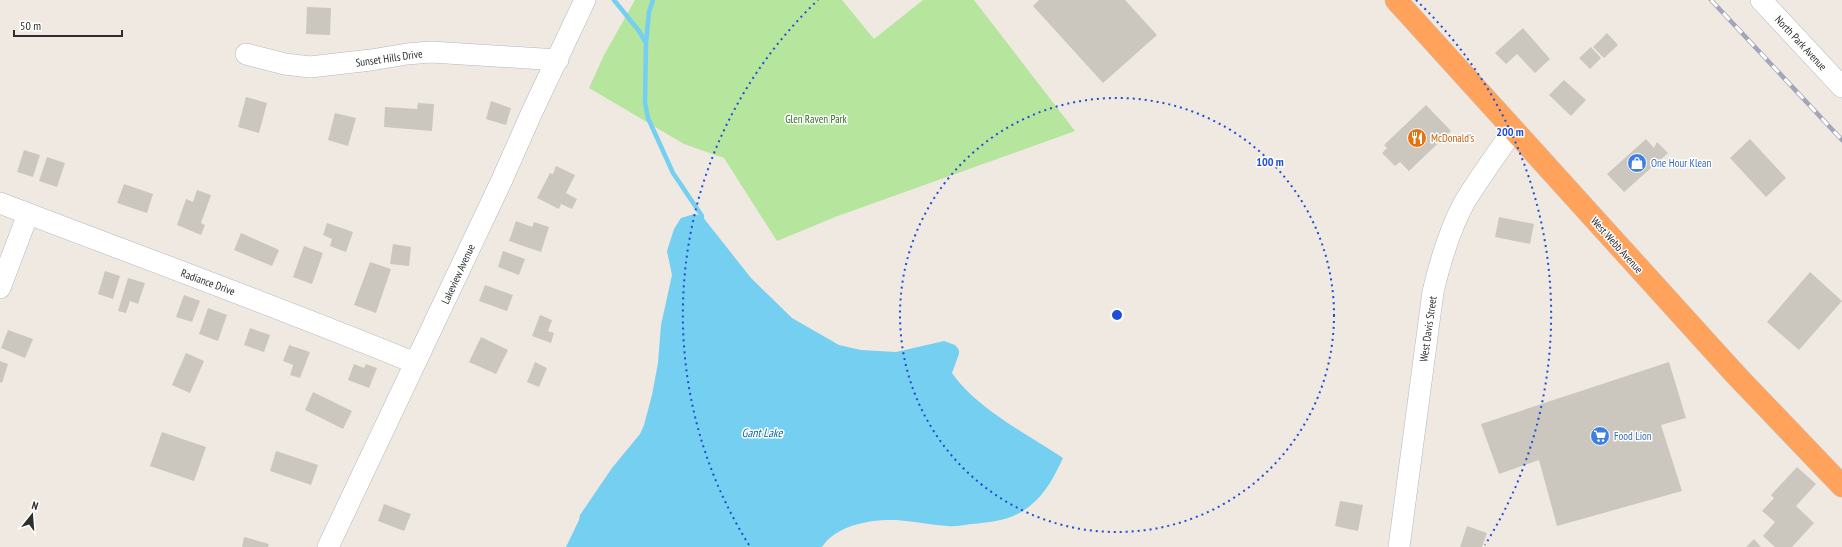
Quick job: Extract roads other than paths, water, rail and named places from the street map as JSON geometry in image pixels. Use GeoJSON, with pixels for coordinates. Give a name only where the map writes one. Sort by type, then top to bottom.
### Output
{"type":"FeatureCollection","features":[{"type":"Feature","properties":{"kind":"highway","name":"West Webb Avenue"},"geometry":{"type":"LineString","coordinates":[[1396,0],[1735,374],[1842,486]]}},
{"type":"Feature","properties":{"kind":"street","name":"Lakeview Avenue"},"geometry":{"type":"LineString","coordinates":[[328,547],[585,0]]}},
{"type":"Feature","properties":{"kind":"street","name":"North Park Avenue"},"geometry":{"type":"LineString","coordinates":[[1761,0],[1842,87]]}},
{"type":"Feature","properties":{"kind":"street","name":"Sunset Hills Drive"},"geometry":{"type":"LineString","coordinates":[[246,54],[285,64],[310,66],[431,52],[558,60]]}},
{"type":"Feature","properties":{"kind":"street","name":"West Davis Street"},"geometry":{"type":"LineString","coordinates":[[1399,547],[1433,292],[1441,257],[1464,203],[1514,129]]}},
{"type":"Feature","properties":{"kind":"street","name":"Radiance Drive"},"geometry":{"type":"LineString","coordinates":[[0,203],[303,317],[415,363]]}},
{"type":"Feature","properties":{"kind":"street"},"geometry":{"type":"LineString","coordinates":[[0,288],[28,214]]}},
{"type":"Feature","properties":{"kind":"water","name":"Gant Lake"},"geometry":{"type":"Polygon","coordinates":[[[694,214],[702,216],[751,278],[792,318],[839,345],[861,350],[896,352],[944,341],[955,345],[959,350],[959,354],[952,373],[962,386],[1003,420],[1063,458],[1046,489],[1031,505],[1024,510],[1003,519],[953,526],[896,520],[865,522],[836,533],[828,539],[822,547],[566,547],[580,515],[612,468],[640,434],[644,425],[658,363],[661,325],[672,275],[667,251],[674,229],[681,218],[694,214]]]}},
{"type":"Feature","properties":{"kind":"waterway"},"geometry":{"type":"LineString","coordinates":[[614,0],[639,31],[646,43]]}},
{"type":"Feature","properties":{"kind":"waterway"},"geometry":{"type":"LineString","coordinates":[[653,0],[649,12],[646,43],[645,103],[648,118],[673,173],[702,216],[700,221]]}},
{"type":"Feature","properties":{"kind":"railway"},"geometry":{"type":"LineString","coordinates":[[1711,0],[1842,140]]}},
{"type":"Feature","properties":{"kind":"place","name":"McDonald's"},"geometry":{"type":"Point","coordinates":[1417,138]}},
{"type":"Feature","properties":{"kind":"place","name":"One Hour Klean"},"geometry":{"type":"Point","coordinates":[1637,163]}},
{"type":"Feature","properties":{"kind":"place","name":"Food Lion"},"geometry":{"type":"Point","coordinates":[1600,436]}},
{"type":"Feature","properties":{"kind":"park label","name":"Glen Raven Park"},"geometry":{"type":"Point","coordinates":[816,119]}}]}
